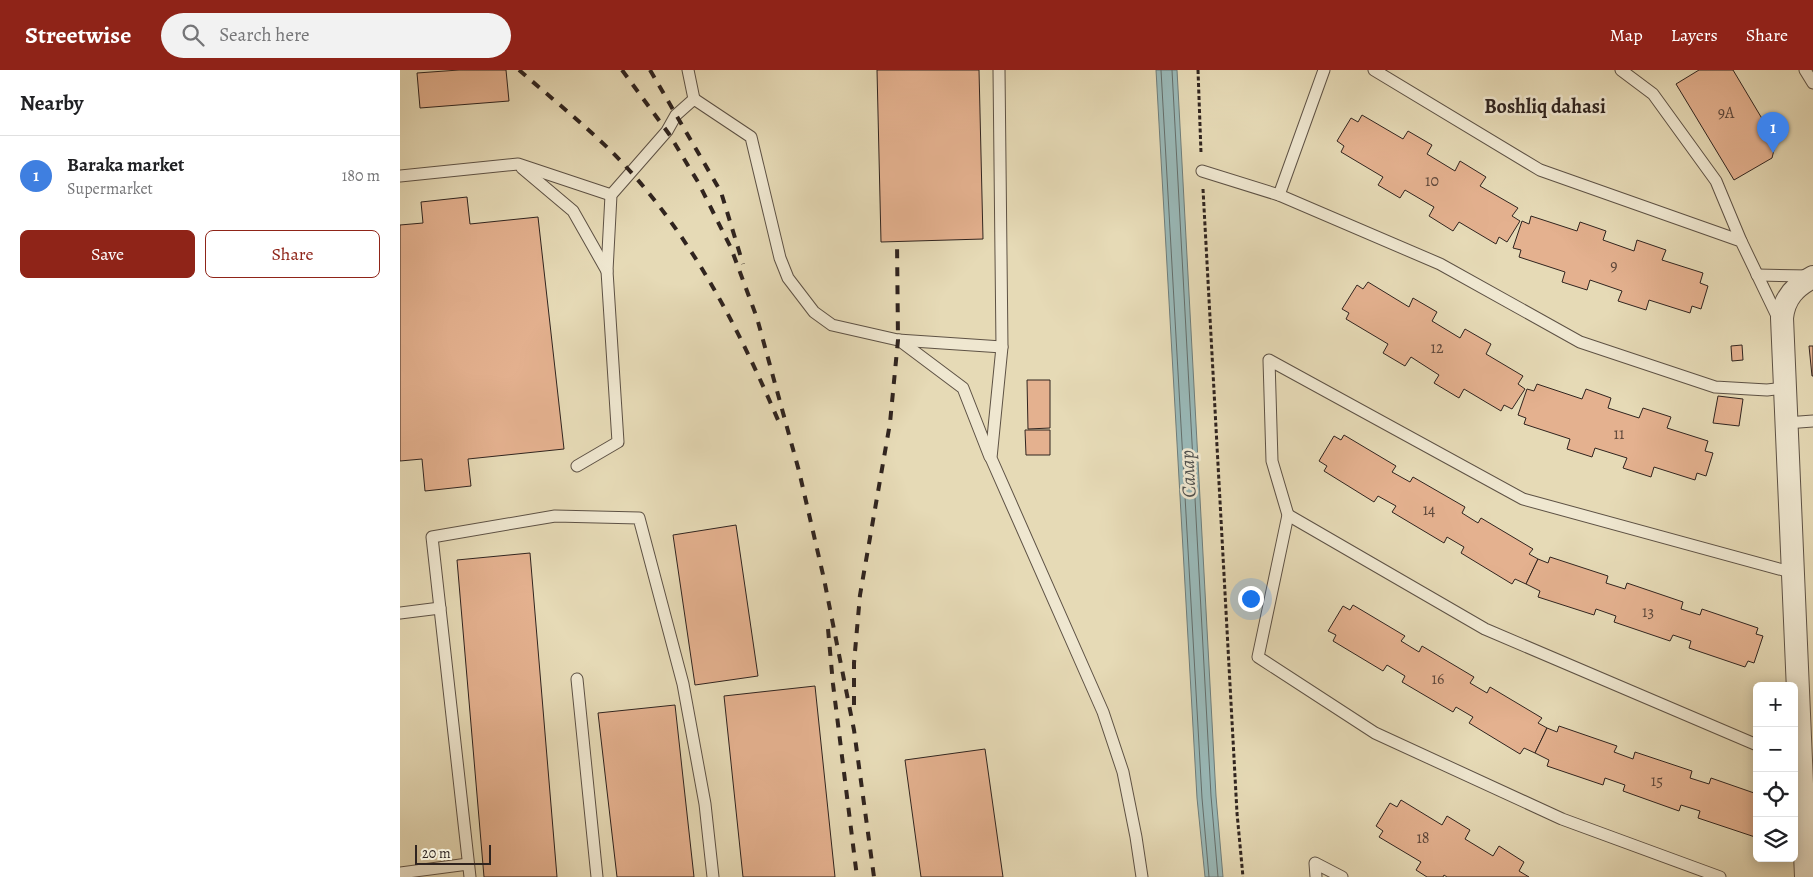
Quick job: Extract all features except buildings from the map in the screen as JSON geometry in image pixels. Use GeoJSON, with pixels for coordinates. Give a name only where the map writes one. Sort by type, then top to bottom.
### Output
{"type":"FeatureCollection","features":[{"type":"Feature","properties":{"kind":"street"},"geometry":{"type":"LineString","coordinates":[[1796,727],[1794,574],[1782,310],[1794,289],[1813,277]]}},
{"type":"Feature","properties":{"kind":"street"},"geometry":{"type":"LineString","coordinates":[[1798,772],[1806,877]]}},
{"type":"Feature","properties":{"kind":"lane"},"geometry":{"type":"LineString","coordinates":[[688,70],[694,99],[750,137],[780,258],[788,278],[798,295],[814,312],[832,325],[898,340],[1002,347]]}},
{"type":"Feature","properties":{"kind":"lane"},"geometry":{"type":"LineString","coordinates":[[991,458],[1002,347],[999,70]]}},
{"type":"Feature","properties":{"kind":"lane"},"geometry":{"type":"LineString","coordinates":[[1279,195],[1324,70]]}},
{"type":"Feature","properties":{"kind":"lane"},"geometry":{"type":"LineString","coordinates":[[1374,70],[1540,170],[1741,241]]}},
{"type":"Feature","properties":{"kind":"lane"},"geometry":{"type":"LineString","coordinates":[[1621,70],[1653,94],[1716,181],[1741,241],[1782,326]]}},
{"type":"Feature","properties":{"kind":"lane"},"geometry":{"type":"LineString","coordinates":[[1805,70],[1813,83]]}},
{"type":"Feature","properties":{"kind":"lane"},"geometry":{"type":"LineString","coordinates":[[577,466],[618,442],[607,271],[611,195],[667,131],[676,115],[694,99]]}},
{"type":"Feature","properties":{"kind":"lane"},"geometry":{"type":"LineString","coordinates":[[400,176],[518,164],[611,195]]}},
{"type":"Feature","properties":{"kind":"lane"},"geometry":{"type":"LineString","coordinates":[[518,164],[573,211],[607,271]]}},
{"type":"Feature","properties":{"kind":"lane"},"geometry":{"type":"LineString","coordinates":[[1202,170],[1279,195],[1440,264],[1580,342],[1715,387],[1767,390],[1785,388]]}},
{"type":"Feature","properties":{"kind":"lane"},"geometry":{"type":"LineString","coordinates":[[1757,275],[1813,277]]}},
{"type":"Feature","properties":{"kind":"lane"},"geometry":{"type":"LineString","coordinates":[[898,340],[963,388],[991,458],[1103,712],[1123,772],[1142,877]]}},
{"type":"Feature","properties":{"kind":"lane"},"geometry":{"type":"LineString","coordinates":[[1720,877],[1562,819],[1375,733],[1258,657],[1288,515],[1272,461],[1270,360],[1523,499],[1794,574]]}},
{"type":"Feature","properties":{"kind":"lane"},"geometry":{"type":"LineString","coordinates":[[1786,423],[1813,421]]}},
{"type":"Feature","properties":{"kind":"lane"},"geometry":{"type":"LineString","coordinates":[[1288,515],[1485,629],[1753,743]]}},
{"type":"Feature","properties":{"kind":"lane"},"geometry":{"type":"LineString","coordinates":[[470,877],[432,537],[555,516],[639,518],[683,684],[705,804],[714,877]]}},
{"type":"Feature","properties":{"kind":"lane"},"geometry":{"type":"LineString","coordinates":[[400,613],[440,608]]}},
{"type":"Feature","properties":{"kind":"lane"},"geometry":{"type":"LineString","coordinates":[[576,679],[597,877]]}},
{"type":"Feature","properties":{"kind":"lane"},"geometry":{"type":"LineString","coordinates":[[1316,877],[1315,863],[1342,877]]}},
{"type":"Feature","properties":{"kind":"lane"},"geometry":{"type":"LineString","coordinates":[[400,873],[468,864]]}},
{"type":"Feature","properties":{"kind":"path"},"geometry":{"type":"LineString","coordinates":[[1198,70],[1236,803],[1243,877]]}},
{"type":"Feature","properties":{"kind":"water","name":"Салар"},"geometry":{"type":"Polygon","coordinates":[[[1156,70],[1177,70],[1216,796],[1223,877],[1205,877],[1197,798],[1156,70]]]}},
{"type":"Feature","properties":{"kind":"railway"},"geometry":{"type":"LineString","coordinates":[[519,70],[610,150],[664,212],[709,280],[729,316],[765,389],[781,427]]}},
{"type":"Feature","properties":{"kind":"railway"},"geometry":{"type":"LineString","coordinates":[[622,70],[669,134],[698,182],[731,248],[757,318],[799,471],[824,579],[854,730],[874,877]]}},
{"type":"Feature","properties":{"kind":"railway"},"geometry":{"type":"LineString","coordinates":[[650,70],[721,192],[743,264]]}},
{"type":"Feature","properties":{"kind":"railway"},"geometry":{"type":"LineString","coordinates":[[854,705],[854,663],[860,595],[890,423],[898,340],[897,241]]}},
{"type":"Feature","properties":{"kind":"railway"},"geometry":{"type":"LineString","coordinates":[[828,629],[857,877]]}},
{"type":"Feature","properties":{"kind":"place","name":"Baraka market"},"geometry":{"type":"Point","coordinates":[1773,153]}},
{"type":"Feature","properties":{"kind":"district","name":"Boshliq dahasi"},"geometry":{"type":"Point","coordinates":[1545,106]}}]}
